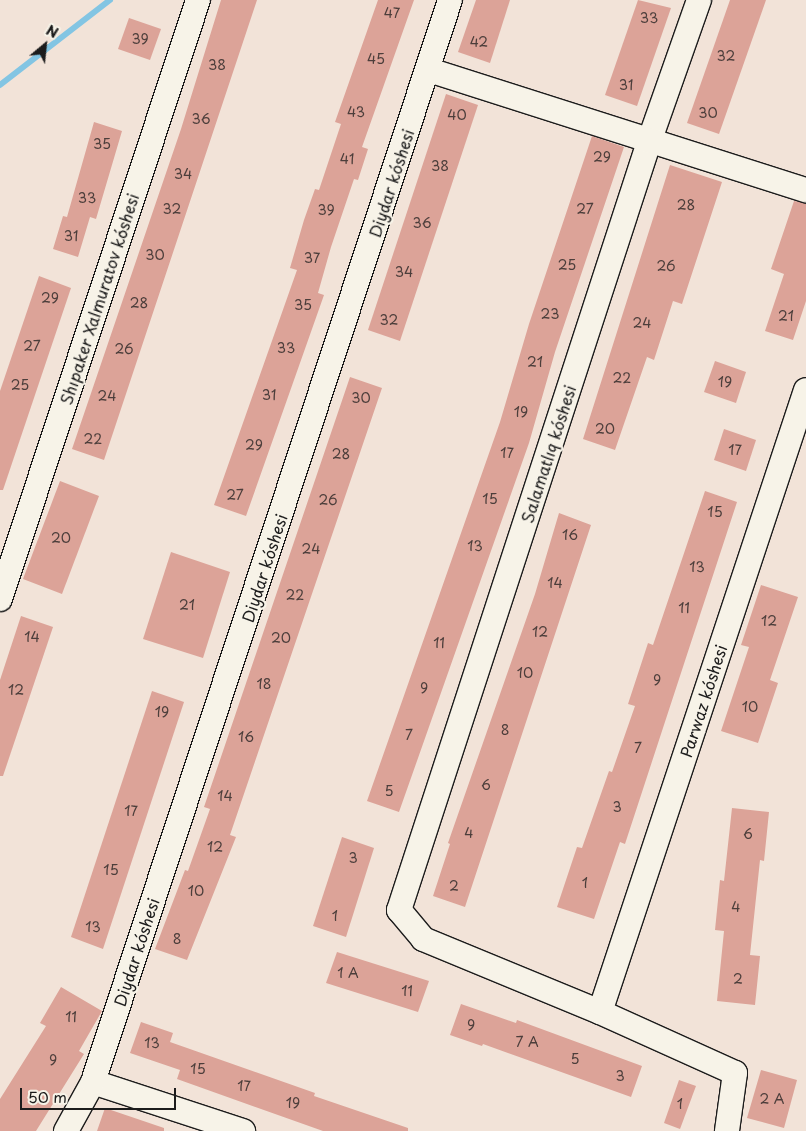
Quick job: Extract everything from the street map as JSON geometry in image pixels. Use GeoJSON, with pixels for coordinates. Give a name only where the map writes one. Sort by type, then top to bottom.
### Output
{"type":"FeatureCollection","features":[{"type":"Feature","properties":{"kind":"street","name":"Shıpaker Xalmuratov kóshesi"},"geometry":{"type":"LineString","coordinates":[[0,598],[198,0]]}},
{"type":"Feature","properties":{"kind":"street","name":"Diydar kóshesi"},"geometry":{"type":"LineString","coordinates":[[66,1131],[93,1082],[429,70],[450,0]]}},
{"type":"Feature","properties":{"kind":"street","name":"Salamatlıq kóshesi"},"geometry":{"type":"LineString","coordinates":[[600,1012],[423,939],[399,910],[650,139],[699,0]]}},
{"type":"Feature","properties":{"kind":"street"},"geometry":{"type":"LineString","coordinates":[[429,70],[806,190]]}},
{"type":"Feature","properties":{"kind":"street","name":"Parwaz kóshesi"},"geometry":{"type":"LineString","coordinates":[[600,1012],[806,390]]}},
{"type":"Feature","properties":{"kind":"street"},"geometry":{"type":"LineString","coordinates":[[600,1012],[735,1073],[727,1131]]}},
{"type":"Feature","properties":{"kind":"street"},"geometry":{"type":"LineString","coordinates":[[93,1082],[243,1131]]}},
{"type":"Feature","properties":{"kind":"building"},"geometry":{"type":"Polygon","coordinates":[[[221,0],[257,0],[104,460],[72,449],[181,129],[221,0]]]}},
{"type":"Feature","properties":{"kind":"building"},"geometry":{"type":"Polygon","coordinates":[[[378,0],[414,0],[362,147],[368,149],[358,180],[354,179],[331,247],[318,293],[324,295],[246,516],[214,505],[297,270],[290,268],[304,220],[315,189],[319,190],[341,124],[335,122],[378,0]]]}},
{"type":"Feature","properties":{"kind":"building"},"geometry":{"type":"Polygon","coordinates":[[[476,0],[510,0],[490,63],[458,52],[476,0]]]}},
{"type":"Feature","properties":{"kind":"building"},"geometry":{"type":"Polygon","coordinates":[[[638,0],[671,8],[637,106],[605,95],[638,0]]]}},
{"type":"Feature","properties":{"kind":"building"},"geometry":{"type":"Polygon","coordinates":[[[730,0],[766,0],[719,134],[687,123],[730,0]]]}},
{"type":"Feature","properties":{"kind":"building"},"geometry":{"type":"Polygon","coordinates":[[[129,18],[161,29],[150,60],[118,49],[129,18]]]}},
{"type":"Feature","properties":{"kind":"building"},"geometry":{"type":"Polygon","coordinates":[[[446,94],[478,105],[400,341],[368,330],[446,94]]]}},
{"type":"Feature","properties":{"kind":"building"},"geometry":{"type":"Polygon","coordinates":[[[94,122],[122,131],[96,219],[90,217],[78,257],[53,249],[63,216],[67,217],[94,122]]]}},
{"type":"Feature","properties":{"kind":"building"},"geometry":{"type":"Polygon","coordinates":[[[592,136],[624,147],[555,352],[529,443],[399,812],[367,801],[500,422],[529,324],[592,136]]]}},
{"type":"Feature","properties":{"kind":"building"},"geometry":{"type":"Polygon","coordinates":[[[670,165],[722,182],[682,304],[673,301],[654,360],[647,357],[615,450],[583,439],[670,165]]]}},
{"type":"Feature","properties":{"kind":"building"},"geometry":{"type":"Polygon","coordinates":[[[794,201],[806,203],[806,301],[793,340],[765,331],[784,274],[771,269],[794,201]]]}},
{"type":"Feature","properties":{"kind":"building"},"geometry":{"type":"Polygon","coordinates":[[[39,276],[71,288],[3,490],[0,490],[0,391],[39,276]]]}},
{"type":"Feature","properties":{"kind":"building"},"geometry":{"type":"Polygon","coordinates":[[[715,361],[746,372],[736,403],[704,392],[715,361]]]}},
{"type":"Feature","properties":{"kind":"building"},"geometry":{"type":"Polygon","coordinates":[[[350,377],[382,388],[230,835],[236,837],[187,960],[155,949],[185,870],[188,871],[210,809],[204,807],[350,377]]]}},
{"type":"Feature","properties":{"kind":"building"},"geometry":{"type":"Polygon","coordinates":[[[724,429],[756,440],[746,471],[714,460],[724,429]]]}},
{"type":"Feature","properties":{"kind":"building"},"geometry":{"type":"Polygon","coordinates":[[[60,481],[99,496],[62,594],[23,579],[60,481]]]}},
{"type":"Feature","properties":{"kind":"building"},"geometry":{"type":"Polygon","coordinates":[[[705,491],[737,502],[625,844],[620,842],[594,919],[557,907],[577,847],[582,848],[609,771],[612,772],[635,706],[628,704],[648,643],[653,645],[705,491]]]}},
{"type":"Feature","properties":{"kind":"building"},"geometry":{"type":"Polygon","coordinates":[[[559,513],[591,525],[465,907],[433,896],[450,844],[448,843],[535,594],[559,513]]]}},
{"type":"Feature","properties":{"kind":"building"},"geometry":{"type":"Polygon","coordinates":[[[171,552],[230,572],[203,658],[143,639],[171,552]]]}},
{"type":"Feature","properties":{"kind":"building"},"geometry":{"type":"Polygon","coordinates":[[[761,585],[798,597],[770,680],[778,683],[758,743],[721,731],[749,647],[741,645],[761,585]]]}},
{"type":"Feature","properties":{"kind":"building"},"geometry":{"type":"Polygon","coordinates":[[[21,616],[53,627],[3,776],[0,776],[0,680],[21,616]]]}},
{"type":"Feature","properties":{"kind":"building"},"geometry":{"type":"Polygon","coordinates":[[[152,691],[184,702],[103,949],[71,937],[152,691]]]}},
{"type":"Feature","properties":{"kind":"building"},"geometry":{"type":"Polygon","coordinates":[[[732,808],[769,812],[764,861],[760,860],[750,955],[760,956],[755,1005],[717,1001],[724,931],[715,930],[720,880],[724,881],[732,808]]]}},
{"type":"Feature","properties":{"kind":"building"},"geometry":{"type":"Polygon","coordinates":[[[342,837],[374,848],[346,937],[313,926],[342,837]]]}},
{"type":"Feature","properties":{"kind":"building"},"geometry":{"type":"Polygon","coordinates":[[[337,952],[429,981],[418,1012],[326,983],[337,952]]]}},
{"type":"Feature","properties":{"kind":"building"},"geometry":{"type":"Polygon","coordinates":[[[61,987],[102,1011],[79,1051],[84,1054],[36,1131],[0,1131],[0,1099],[46,1026],[40,1023],[61,987]]]}},
{"type":"Feature","properties":{"kind":"building"},"geometry":{"type":"Polygon","coordinates":[[[461,1004],[516,1023],[517,1020],[642,1066],[631,1097],[483,1044],[482,1046],[450,1035],[461,1004]]]}},
{"type":"Feature","properties":{"kind":"building"},"geometry":{"type":"Polygon","coordinates":[[[141,1022],[173,1033],[170,1042],[315,1093],[314,1096],[408,1128],[408,1131],[323,1131],[177,1079],[180,1070],[130,1053],[141,1022]]]}},
{"type":"Feature","properties":{"kind":"building"},"geometry":{"type":"Polygon","coordinates":[[[761,1070],[797,1080],[784,1128],[747,1118],[761,1070]]]}},
{"type":"Feature","properties":{"kind":"building"},"geometry":{"type":"Polygon","coordinates":[[[679,1080],[696,1086],[680,1129],[664,1123],[679,1080]]]}},
{"type":"Feature","properties":{"kind":"building"},"geometry":{"type":"Polygon","coordinates":[[[105,1108],[164,1128],[164,1131],[97,1131],[105,1108]]]}},
{"type":"Feature","properties":{"kind":"waterway"},"geometry":{"type":"LineString","coordinates":[[0,85],[110,0]]}}]}
